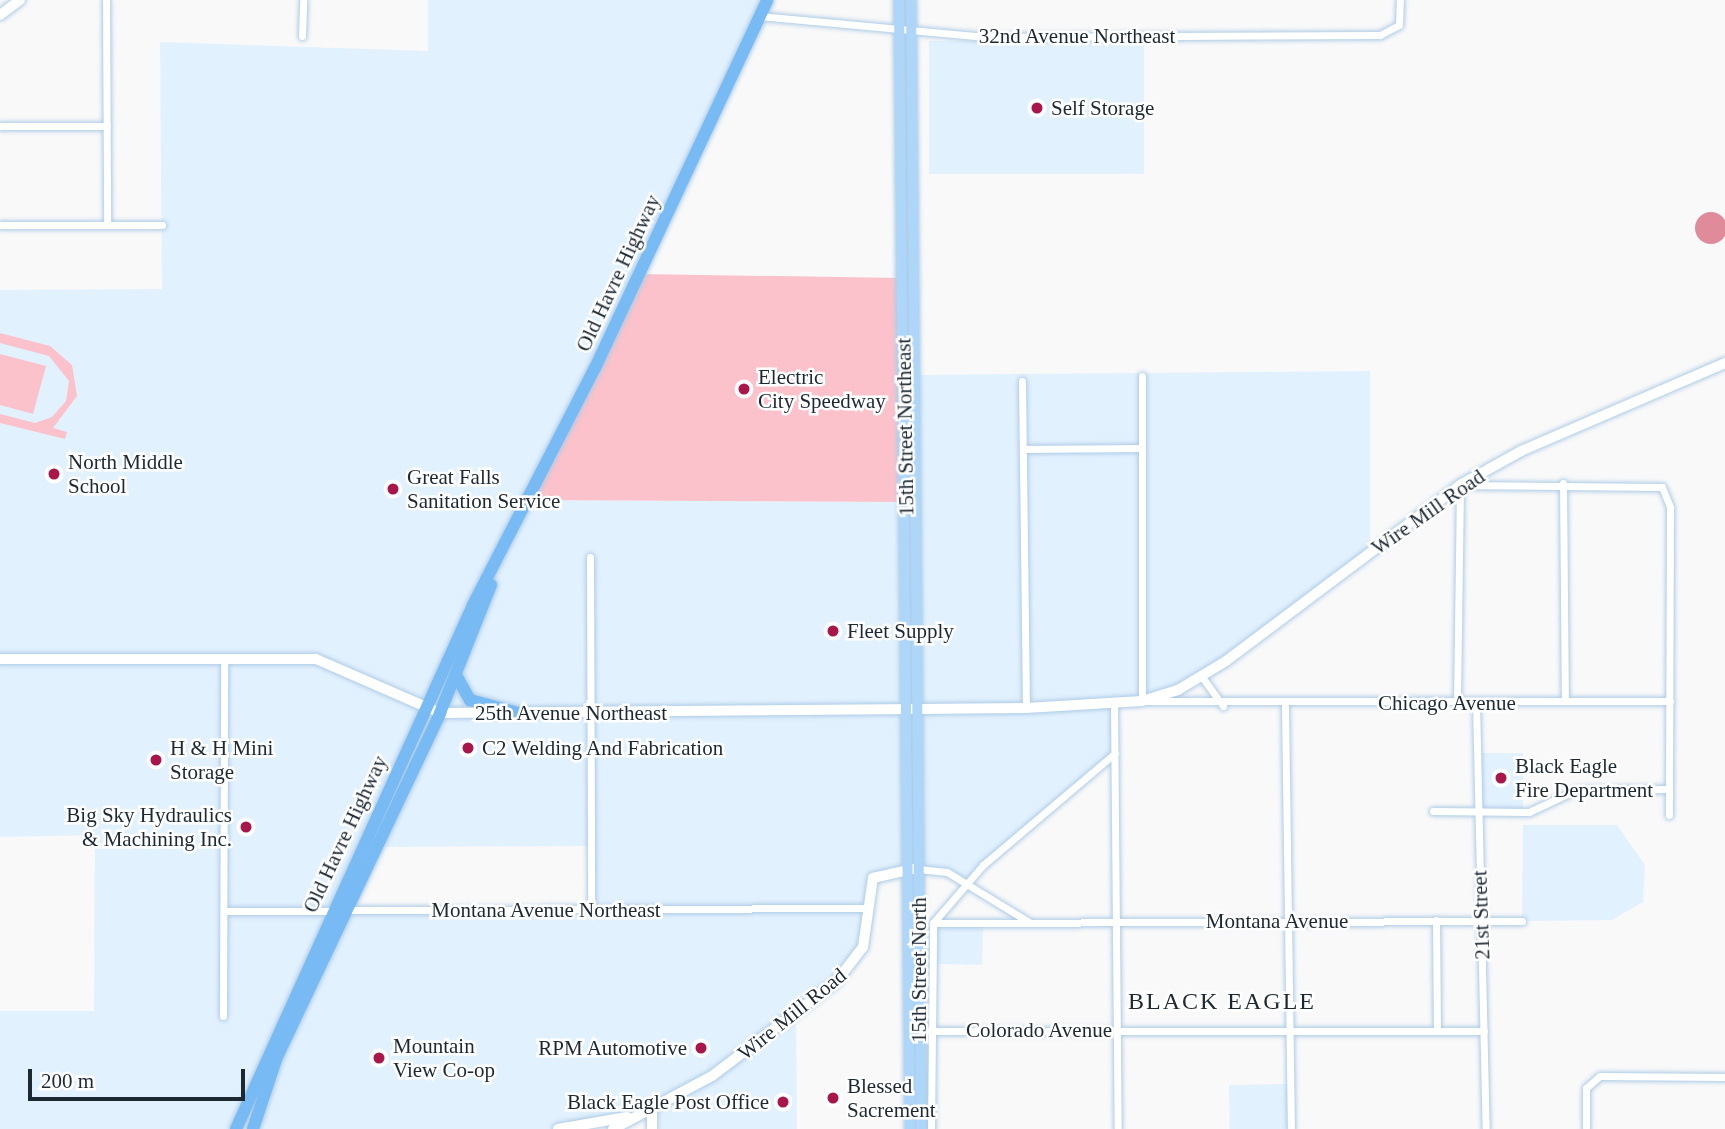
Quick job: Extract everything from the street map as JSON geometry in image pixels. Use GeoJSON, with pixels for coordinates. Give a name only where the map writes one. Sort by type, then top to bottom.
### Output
{"type":"FeatureCollection","features":[{"type":"Feature","properties":{"kind":"highway","name":"Old Havre Highway"},"geometry":{"type":"LineString","coordinates":[[236,1129],[331,909],[424,709],[500,560],[767,0]]}},
{"type":"Feature","properties":{"kind":"highway","name":"Old Havre Highway"},"geometry":{"type":"LineString","coordinates":[[253,1129],[277,1057],[440,713],[500,560]]}},
{"type":"Feature","properties":{"kind":"highway"},"geometry":{"type":"LineString","coordinates":[[456,674],[470,700],[518,713]]}},
{"type":"Feature","properties":{"kind":"main road","name":"15th Street Northeast"},"geometry":{"type":"LineString","coordinates":[[899,0],[913,709]]}},
{"type":"Feature","properties":{"kind":"main road","name":"15th Street Northeast"},"geometry":{"type":"LineString","coordinates":[[911,0],[913,854]]}},
{"type":"Feature","properties":{"kind":"main road","name":"15th Street North"},"geometry":{"type":"LineString","coordinates":[[913,854],[921,1129]]}},
{"type":"Feature","properties":{"kind":"main road","name":"15th Street North"},"geometry":{"type":"LineString","coordinates":[[910,1129],[914,869]]}},
{"type":"Feature","properties":{"kind":"street"},"geometry":{"type":"LineString","coordinates":[[0,15],[20,0]]}},
{"type":"Feature","properties":{"kind":"street"},"geometry":{"type":"LineString","coordinates":[[106,0],[107,225]]}},
{"type":"Feature","properties":{"kind":"street"},"geometry":{"type":"LineString","coordinates":[[302,36],[303,0]]}},
{"type":"Feature","properties":{"kind":"street","name":"32nd Avenue Northeast"},"geometry":{"type":"LineString","coordinates":[[759,16],[911,32],[999,37],[1395,31],[1400,0]]}},
{"type":"Feature","properties":{"kind":"street"},"geometry":{"type":"LineString","coordinates":[[0,126],[107,126]]}},
{"type":"Feature","properties":{"kind":"street"},"geometry":{"type":"LineString","coordinates":[[0,225],[162,225]]}},
{"type":"Feature","properties":{"kind":"street","name":"Wire Mill Road"},"geometry":{"type":"LineString","coordinates":[[1147,700],[1202,677],[1460,485],[1521,451],[1725,363]]}},
{"type":"Feature","properties":{"kind":"street"},"geometry":{"type":"LineString","coordinates":[[1142,376],[1147,700]]}},
{"type":"Feature","properties":{"kind":"street"},"geometry":{"type":"LineString","coordinates":[[1023,381],[1026,708]]}},
{"type":"Feature","properties":{"kind":"street"},"geometry":{"type":"LineString","coordinates":[[1023,449],[1142,448]]}},
{"type":"Feature","properties":{"kind":"street"},"geometry":{"type":"LineString","coordinates":[[1563,483],[1565,701]]}},
{"type":"Feature","properties":{"kind":"street"},"geometry":{"type":"LineString","coordinates":[[1457,701],[1460,485],[1563,483],[1662,487],[1670,507],[1669,815]]}},
{"type":"Feature","properties":{"kind":"street"},"geometry":{"type":"LineString","coordinates":[[590,557],[590,910]]}},
{"type":"Feature","properties":{"kind":"street"},"geometry":{"type":"LineString","coordinates":[[223,1016],[224,656]]}},
{"type":"Feature","properties":{"kind":"street","name":"25th Avenue Northeast"},"geometry":{"type":"LineString","coordinates":[[0,659],[224,656],[316,659],[424,709],[440,713],[1026,708],[1114,705],[1147,700]]}},
{"type":"Feature","properties":{"kind":"street"},"geometry":{"type":"LineString","coordinates":[[1202,677],[1223,706]]}},
{"type":"Feature","properties":{"kind":"street","name":"Chicago Avenue"},"geometry":{"type":"LineString","coordinates":[[1147,700],[1223,706],[1457,701],[1670,701]]}},
{"type":"Feature","properties":{"kind":"street","name":"21st Street"},"geometry":{"type":"LineString","coordinates":[[1476,702],[1486,1129]]}},
{"type":"Feature","properties":{"kind":"street"},"geometry":{"type":"LineString","coordinates":[[1114,705],[1118,1129]]}},
{"type":"Feature","properties":{"kind":"street"},"geometry":{"type":"LineString","coordinates":[[1286,705],[1291,1129]]}},
{"type":"Feature","properties":{"kind":"street"},"geometry":{"type":"LineString","coordinates":[[1032,924],[967,883],[1115,753]]}},
{"type":"Feature","properties":{"kind":"street"},"geometry":{"type":"LineString","coordinates":[[1433,811],[1529,812],[1576,790],[1669,789]]}},
{"type":"Feature","properties":{"kind":"street","name":"Wire Mill Road"},"geometry":{"type":"LineString","coordinates":[[613,1129],[627,1116],[652,1106],[753,1048],[848,971],[863,947],[873,878],[914,869],[967,883]]}},
{"type":"Feature","properties":{"kind":"street","name":"15th Street North"},"geometry":{"type":"LineString","coordinates":[[931,1129],[933,923],[967,883]]}},
{"type":"Feature","properties":{"kind":"street","name":"Montana Avenue Northeast"},"geometry":{"type":"LineString","coordinates":[[224,911],[868,908]]}},
{"type":"Feature","properties":{"kind":"street"},"geometry":{"type":"LineString","coordinates":[[1436,920],[1437,1030]]}},
{"type":"Feature","properties":{"kind":"street","name":"Montana Avenue"},"geometry":{"type":"LineString","coordinates":[[933,923],[1522,921]]}},
{"type":"Feature","properties":{"kind":"street","name":"Colorado Avenue"},"geometry":{"type":"LineString","coordinates":[[930,1031],[1289,1028],[1484,1031]]}},
{"type":"Feature","properties":{"kind":"street"},"geometry":{"type":"LineString","coordinates":[[1586,1129],[1590,1081],[1725,1077]]}},
{"type":"Feature","properties":{"kind":"street"},"geometry":{"type":"LineString","coordinates":[[652,1106],[652,1129]]}},
{"type":"Feature","properties":{"kind":"street"},"geometry":{"type":"LineString","coordinates":[[558,1129],[627,1116]]}},
{"type":"Feature","properties":{"kind":"shaded area"},"geometry":{"type":"Polygon","coordinates":[[[428,0],[767,0],[530,500],[906,502],[909,870],[878,873],[856,963],[796,1015],[797,1129],[659,1129],[658,1104],[627,1117],[553,1129],[254,1129],[277,1057],[346,910],[590,910],[590,846],[376,847],[498,565],[236,1129],[0,1129],[0,1011],[94,1011],[95,835],[0,837],[0,290],[162,289],[160,42],[428,51],[428,0]]]}},
{"type":"Feature","properties":{"kind":"shaded area","name":"Self Storage"},"geometry":{"type":"Polygon","coordinates":[[[929,41],[1144,41],[1144,174],[929,174],[929,41]]]}},
{"type":"Feature","properties":{"kind":"shaded area"},"geometry":{"type":"Polygon","coordinates":[[[1711,212],[1722,217],[1727,228],[1722,239],[1711,244],[1700,239],[1695,228],[1700,217],[1711,212]]]}},
{"type":"Feature","properties":{"kind":"shaded area","name":"Electric City Speedway"},"geometry":{"type":"Polygon","coordinates":[[[639,274],[903,278],[906,502],[530,500],[639,274]]]}},
{"type":"Feature","properties":{"kind":"shaded area"},"geometry":{"type":"Polygon","coordinates":[[[0,333],[50,346],[72,365],[77,396],[53,428],[67,432],[65,439],[0,423],[0,414],[35,423],[52,417],[66,401],[69,381],[49,356],[0,343],[0,333]]]}},
{"type":"Feature","properties":{"kind":"shaded area"},"geometry":{"type":"Polygon","coordinates":[[[0,354],[46,366],[33,414],[0,405],[0,354]]]}},
{"type":"Feature","properties":{"kind":"shaded area"},"geometry":{"type":"Polygon","coordinates":[[[1370,371],[1370,551],[1202,677],[1114,705],[1115,753],[967,883],[918,869],[916,375],[1370,371]]]}},
{"type":"Feature","properties":{"kind":"shaded area"},"geometry":{"type":"Polygon","coordinates":[[[1477,753],[1523,753],[1523,811],[1477,811],[1477,753]]]}},
{"type":"Feature","properties":{"kind":"shaded area"},"geometry":{"type":"Polygon","coordinates":[[[1523,825],[1617,825],[1645,865],[1643,902],[1612,920],[1522,921],[1523,825]]]}},
{"type":"Feature","properties":{"kind":"shaded area"},"geometry":{"type":"Polygon","coordinates":[[[933,923],[983,924],[982,965],[932,964],[933,923]]]}},
{"type":"Feature","properties":{"kind":"shaded area"},"geometry":{"type":"Polygon","coordinates":[[[1290,1084],[1291,1129],[1230,1129],[1229,1085],[1290,1084]]]}},
{"type":"Feature","properties":{"kind":"place","name":"Self Storage"},"geometry":{"type":"Point","coordinates":[1037,108]}},
{"type":"Feature","properties":{"kind":"place","name":"Electric City Speedway"},"geometry":{"type":"Point","coordinates":[744,389]}},
{"type":"Feature","properties":{"kind":"place","name":"North Middle School"},"geometry":{"type":"Point","coordinates":[54,474]}},
{"type":"Feature","properties":{"kind":"place","name":"Great Falls Sanitation Service"},"geometry":{"type":"Point","coordinates":[393,489]}},
{"type":"Feature","properties":{"kind":"place","name":"Fleet Supply"},"geometry":{"type":"Point","coordinates":[833,631]}},
{"type":"Feature","properties":{"kind":"place","name":"C2 Welding And Fabrication"},"geometry":{"type":"Point","coordinates":[468,748]}},
{"type":"Feature","properties":{"kind":"place","name":"H & H Mini Storage"},"geometry":{"type":"Point","coordinates":[156,760]}},
{"type":"Feature","properties":{"kind":"place","name":"Black Eagle Fire Department"},"geometry":{"type":"Point","coordinates":[1501,778]}},
{"type":"Feature","properties":{"kind":"place","name":"Big Sky Hydraulics & Machining Inc."},"geometry":{"type":"Point","coordinates":[246,827]}},
{"type":"Feature","properties":{"kind":"place","name":"RPM Automotive"},"geometry":{"type":"Point","coordinates":[701,1048]}},
{"type":"Feature","properties":{"kind":"place","name":"Mountain View Co-op"},"geometry":{"type":"Point","coordinates":[379,1058]}},
{"type":"Feature","properties":{"kind":"place","name":"Blessed Sacrement"},"geometry":{"type":"Point","coordinates":[833,1098]}},
{"type":"Feature","properties":{"kind":"place","name":"Black Eagle Post Office"},"geometry":{"type":"Point","coordinates":[783,1102]}},
{"type":"Feature","properties":{"kind":"district","name":"BLACK EAGLE"},"geometry":{"type":"Point","coordinates":[1222,1002]}}]}
